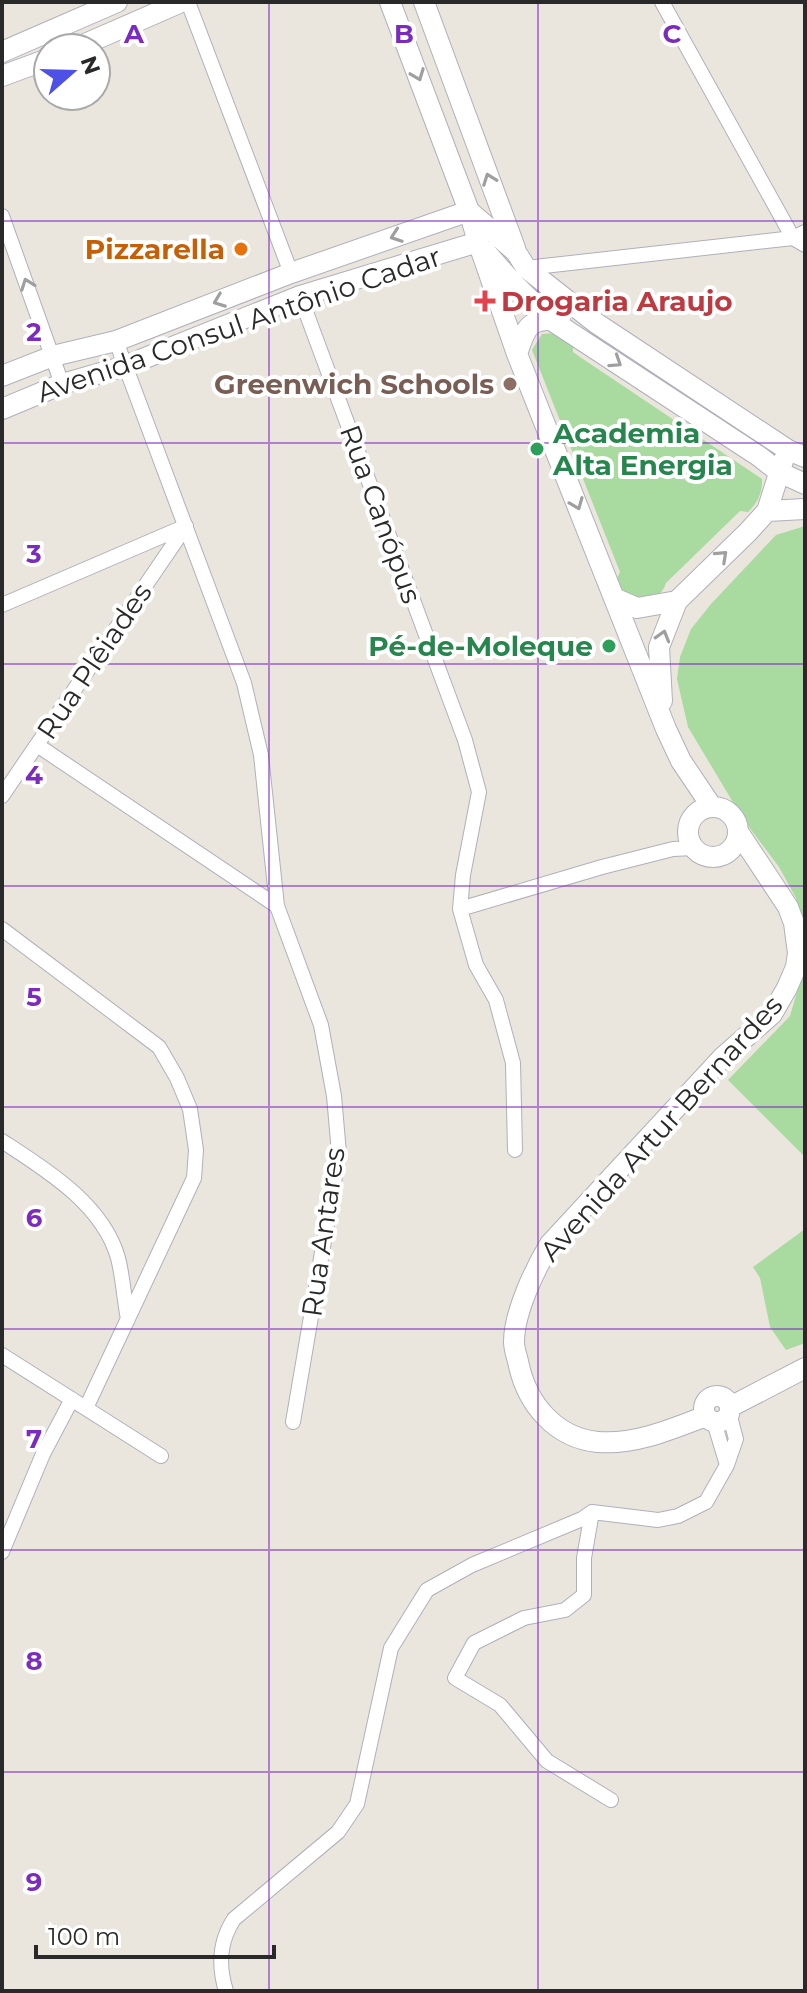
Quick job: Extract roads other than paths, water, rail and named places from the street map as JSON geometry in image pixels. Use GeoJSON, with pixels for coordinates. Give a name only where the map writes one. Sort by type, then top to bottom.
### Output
{"type":"FeatureCollection","features":[{"type":"Feature","properties":{"kind":"street"},"geometry":{"type":"LineString","coordinates":[[2,52],[117,2]]}},
{"type":"Feature","properties":{"kind":"street"},"geometry":{"type":"LineString","coordinates":[[112,32],[182,2],[291,273]]}},
{"type":"Feature","properties":{"kind":"street"},"geometry":{"type":"LineString","coordinates":[[390,2],[469,211],[517,354],[666,729],[704,811]]}},
{"type":"Feature","properties":{"kind":"street"},"geometry":{"type":"LineString","coordinates":[[424,2],[521,260]]}},
{"type":"Feature","properties":{"kind":"street"},"geometry":{"type":"LineString","coordinates":[[521,260],[801,238],[662,2]]}},
{"type":"Feature","properties":{"kind":"street"},"geometry":{"type":"LineString","coordinates":[[2,76],[32,65]]}},
{"type":"Feature","properties":{"kind":"street"},"geometry":{"type":"LineString","coordinates":[[469,211],[596,323],[796,454],[779,472],[767,511],[677,601],[659,647],[659,681],[666,729]]}},
{"type":"Feature","properties":{"kind":"street","name":"Avenida Consul Antônio Cadar"},"geometry":{"type":"LineString","coordinates":[[2,376],[53,356],[116,341],[291,273],[469,211]]}},
{"type":"Feature","properties":{"kind":"street"},"geometry":{"type":"LineString","coordinates":[[2,216],[62,384]]}},
{"type":"Feature","properties":{"kind":"street"},"geometry":{"type":"LineString","coordinates":[[478,242],[513,283],[551,320],[779,472],[805,484]]}},
{"type":"Feature","properties":{"kind":"street","name":"Avenida Consul Antônio Cadar"},"geometry":{"type":"LineString","coordinates":[[2,409],[62,384],[125,366],[300,296],[478,242]]}},
{"type":"Feature","properties":{"kind":"street","name":"Rua Canópus"},"geometry":{"type":"LineString","coordinates":[[300,296],[465,740],[479,792],[463,875],[460,909],[476,965],[496,1000],[513,1063],[515,1150]]}},
{"type":"Feature","properties":{"kind":"street"},"geometry":{"type":"LineString","coordinates":[[517,354],[524,330],[532,323],[551,320],[596,323]]}},
{"type":"Feature","properties":{"kind":"street","name":"Rua Antares"},"geometry":{"type":"LineString","coordinates":[[116,341],[244,683],[261,755],[277,906],[321,1025],[334,1096],[339,1153],[293,1422]]}},
{"type":"Feature","properties":{"kind":"street"},"geometry":{"type":"LineString","coordinates":[[767,511],[805,509]]}},
{"type":"Feature","properties":{"kind":"street"},"geometry":{"type":"LineString","coordinates":[[2,605],[186,526]]}},
{"type":"Feature","properties":{"kind":"street","name":"Rua Plêiades"},"geometry":{"type":"LineString","coordinates":[[2,796],[186,526]]}},
{"type":"Feature","properties":{"kind":"street"},"geometry":{"type":"LineString","coordinates":[[614,598],[637,608],[677,601]]}},
{"type":"Feature","properties":{"kind":"street"},"geometry":{"type":"LineString","coordinates":[[37,745],[277,906]]}},
{"type":"Feature","properties":{"kind":"street"},"geometry":{"type":"LineString","coordinates":[[704,811],[728,812],[734,818],[736,841],[721,857],[699,853],[691,843],[688,829],[704,811]]}},
{"type":"Feature","properties":{"kind":"street","name":"Avenida Artur Bernardes"},"geometry":{"type":"LineString","coordinates":[[736,841],[788,907],[794,923],[798,953],[787,988],[772,1014],[723,1057],[550,1244],[539,1262],[521,1307],[514,1343],[524,1389],[551,1424],[563,1432],[597,1442],[651,1436],[717,1410],[805,1368]]}},
{"type":"Feature","properties":{"kind":"street"},"geometry":{"type":"LineString","coordinates":[[460,909],[691,843]]}},
{"type":"Feature","properties":{"kind":"street"},"geometry":{"type":"LineString","coordinates":[[2,929],[159,1047],[190,1109],[196,1150],[194,1178],[86,1408]]}},
{"type":"Feature","properties":{"kind":"street"},"geometry":{"type":"LineString","coordinates":[[2,1141],[48,1171],[102,1223],[117,1256],[128,1319]]}},
{"type":"Feature","properties":{"kind":"street"},"geometry":{"type":"LineString","coordinates":[[2,1355],[161,1456]]}},
{"type":"Feature","properties":{"kind":"street"},"geometry":{"type":"LineString","coordinates":[[2,1552],[43,1454],[72,1399]]}},
{"type":"Feature","properties":{"kind":"street"},"geometry":{"type":"LineString","coordinates":[[226,1991],[221,1972],[221,1952],[224,1934],[234,1919],[338,1832],[357,1804],[391,1648],[427,1590],[472,1565],[592,1512],[658,1520],[678,1516],[706,1502],[727,1465],[717,1410]]}},
{"type":"Feature","properties":{"kind":"street"},"geometry":{"type":"LineString","coordinates":[[592,1512],[584,1558],[584,1595],[565,1610],[524,1618],[474,1643],[455,1678],[500,1705],[547,1761],[611,1800]]}},
{"type":"Feature","properties":{"kind":"place","name":"Pizzarella"},"geometry":{"type":"Point","coordinates":[241,249]}},
{"type":"Feature","properties":{"kind":"place","name":"Drogaria Araujo"},"geometry":{"type":"Point","coordinates":[485,301]}},
{"type":"Feature","properties":{"kind":"place","name":"Greenwich Schools"},"geometry":{"type":"Point","coordinates":[510,384]}},
{"type":"Feature","properties":{"kind":"place","name":"Academia Alta Energia"},"geometry":{"type":"Point","coordinates":[537,449]}},
{"type":"Feature","properties":{"kind":"place","name":"Pé-de-Moleque"},"geometry":{"type":"Point","coordinates":[609,646]}}]}
